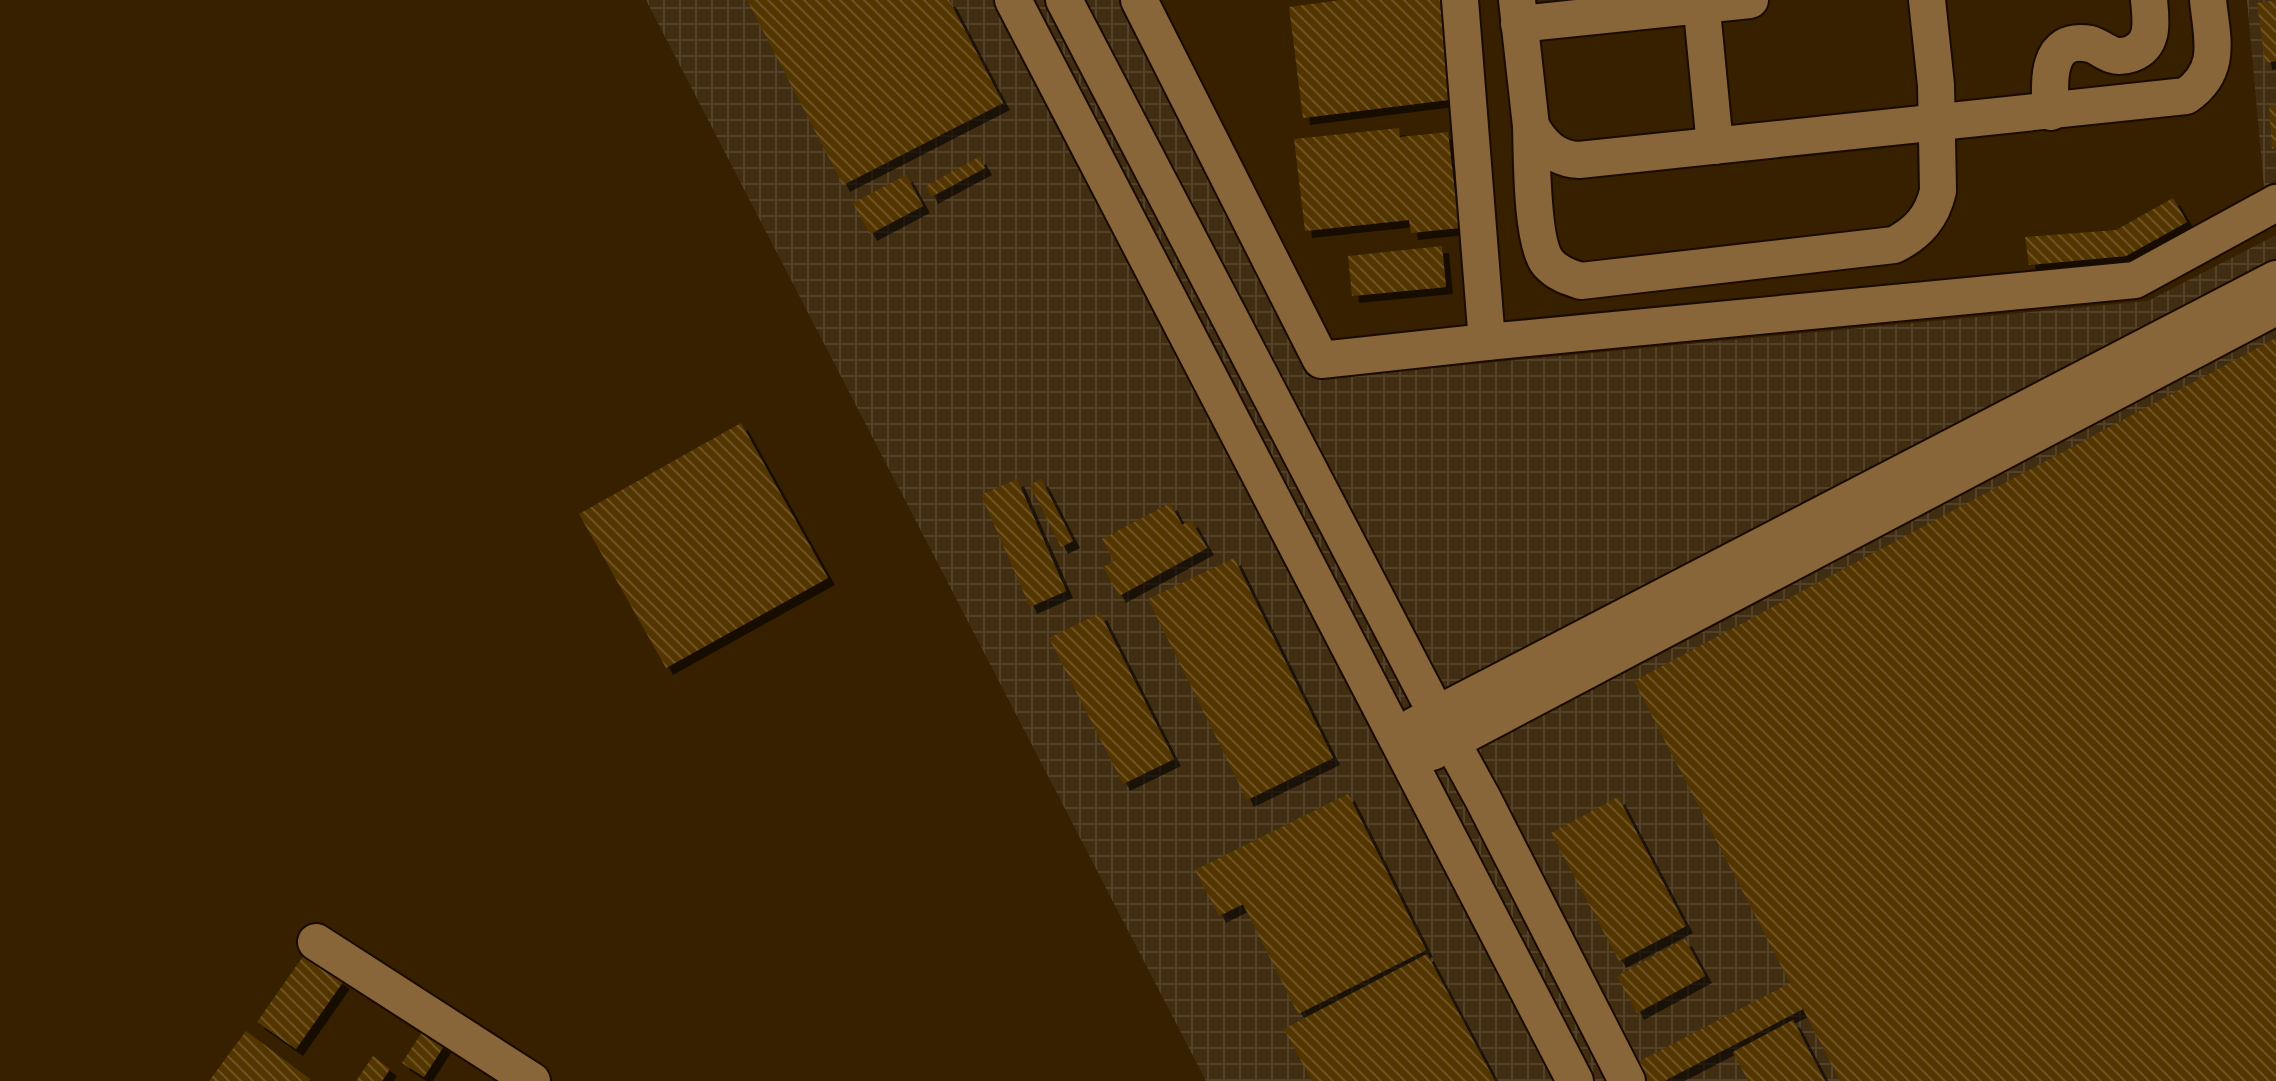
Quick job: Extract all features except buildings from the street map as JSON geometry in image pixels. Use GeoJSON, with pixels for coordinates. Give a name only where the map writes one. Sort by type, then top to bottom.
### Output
{"type":"FeatureCollection","features":[{"type":"Feature","properties":{"kind":"street"},"geometry":{"type":"LineString","coordinates":[[1013,0],[1575,1081]]}},
{"type":"Feature","properties":{"kind":"street"},"geometry":{"type":"LineString","coordinates":[[1064,0],[1483,799],[1627,1081]]}},
{"type":"Feature","properties":{"kind":"street"},"geometry":{"type":"LineString","coordinates":[[1139,0],[1321,360],[2135,280],[2276,203]]}},
{"type":"Feature","properties":{"kind":"street"},"geometry":{"type":"LineString","coordinates":[[1460,0],[1487,342]]}},
{"type":"Feature","properties":{"kind":"street"},"geometry":{"type":"LineString","coordinates":[[1750,0],[1518,12],[1531,126],[1533,190],[1541,247],[1546,260],[1556,270],[1581,281],[1894,245],[1911,237],[1925,223],[1935,203],[1938,176],[1936,85],[1927,0]]}},
{"type":"Feature","properties":{"kind":"street"},"geometry":{"type":"LineString","coordinates":[[2051,112],[2050,76],[2056,56],[2062,50],[2080,43],[2125,56],[2144,47],[2151,28],[2149,0]]}},
{"type":"Feature","properties":{"kind":"street"},"geometry":{"type":"LineString","coordinates":[[1531,126],[1550,151],[1570,160],[2174,99],[2194,90],[2204,80],[2212,61],[2214,53],[2208,0]]}},
{"type":"Feature","properties":{"kind":"street"},"geometry":{"type":"LineString","coordinates":[[1701,2],[1715,146]]}},
{"type":"Feature","properties":{"kind":"street"},"geometry":{"type":"LineString","coordinates":[[1402,750],[2276,279]]}},
{"type":"Feature","properties":{"kind":"street"},"geometry":{"type":"LineString","coordinates":[[1444,728],[2276,307]]}},
{"type":"Feature","properties":{"kind":"street"},"geometry":{"type":"LineString","coordinates":[[316,942],[532,1081]]}},
{"type":"Feature","properties":{"kind":"shaded area"},"geometry":{"type":"Polygon","coordinates":[[[646,0],[1122,0],[1316,379],[2148,301],[2276,235],[2276,1081],[1206,1081],[646,0]]]}},
{"type":"Feature","properties":{"kind":"shaded area"},"geometry":{"type":"Polygon","coordinates":[[[2247,0],[2276,0],[2276,180],[2264,187],[2247,0]]]}}]}
